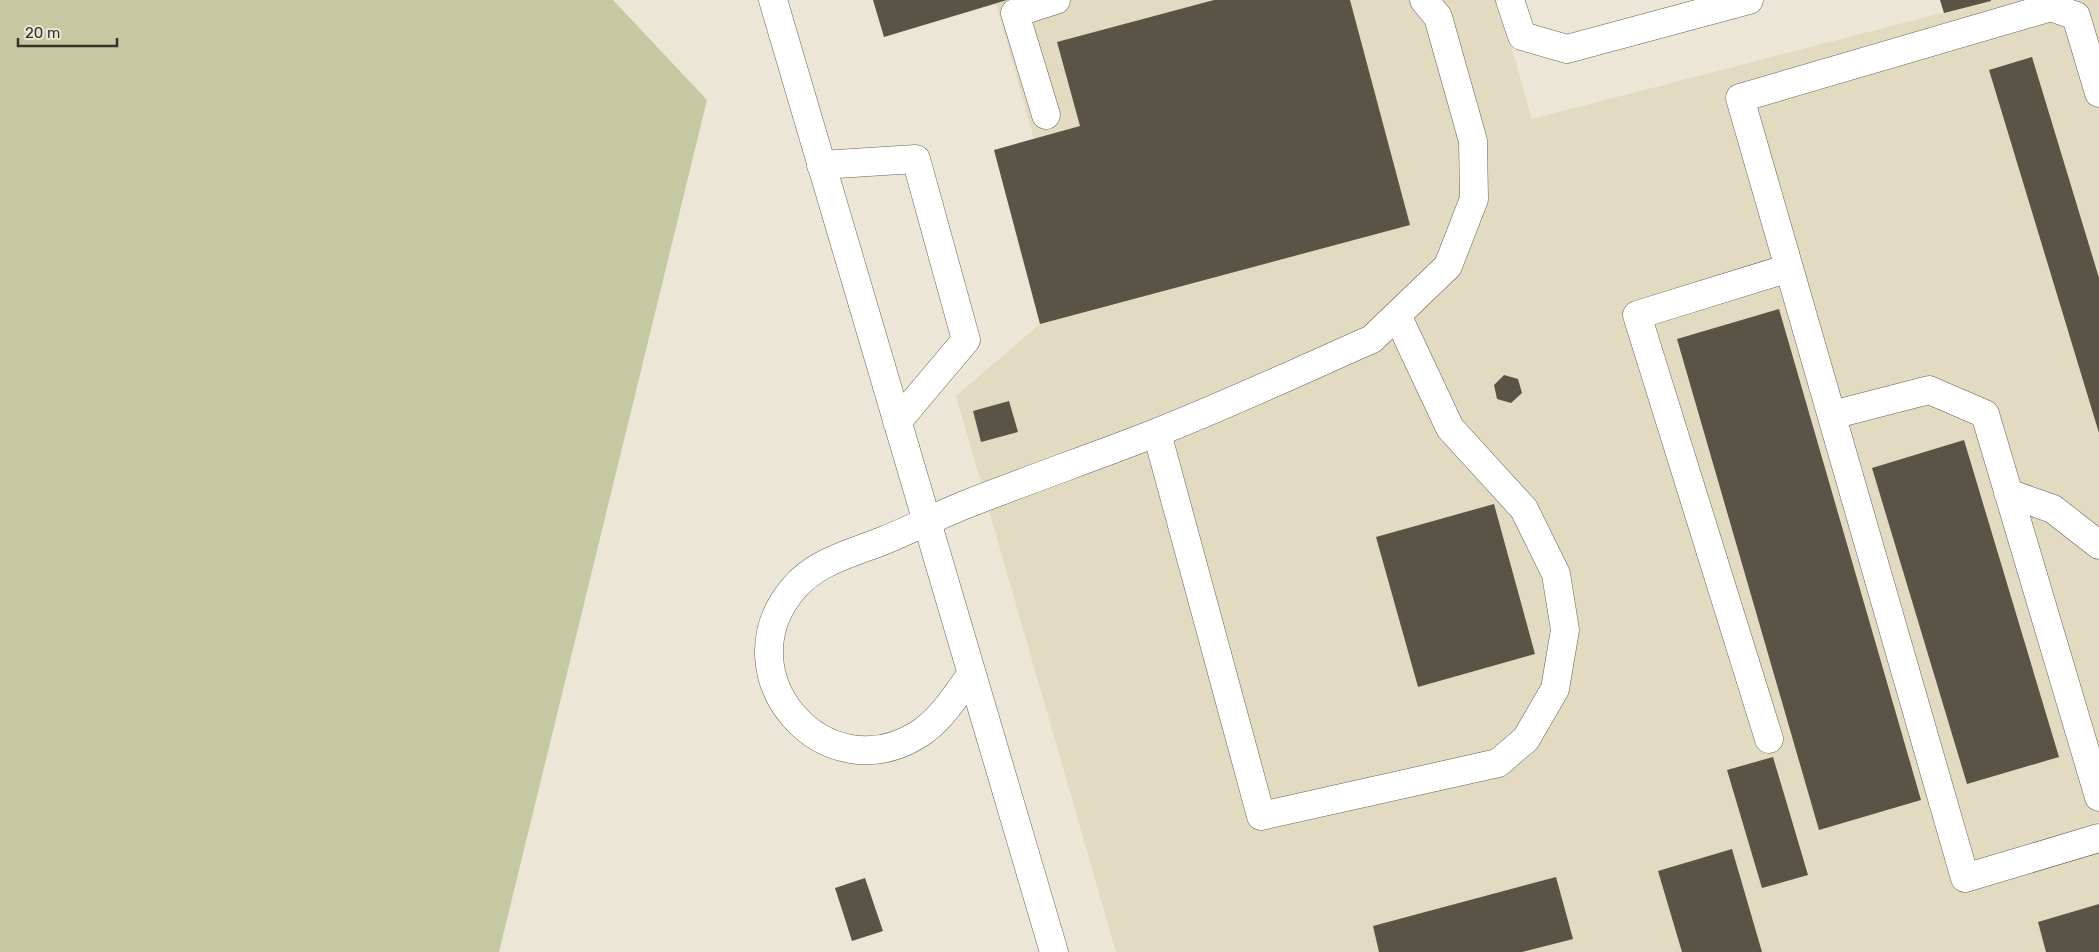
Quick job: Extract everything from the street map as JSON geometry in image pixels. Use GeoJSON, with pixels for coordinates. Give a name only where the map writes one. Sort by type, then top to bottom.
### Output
{"type":"FeatureCollection","features":[{"type":"Feature","properties":{"kind":"street"},"geometry":{"type":"LineString","coordinates":[[773,0],[1054,952]]}},
{"type":"Feature","properties":{"kind":"street"},"geometry":{"type":"LineString","coordinates":[[1046,115],[1016,13],[1056,0]]}},
{"type":"Feature","properties":{"kind":"street"},"geometry":{"type":"LineString","coordinates":[[971,675],[937,720],[919,734],[898,744],[879,749],[860,750],[839,746],[819,738],[800,724],[784,706],[772,678],[769,646],[772,624],[781,603],[802,579],[828,562],[886,540],[978,500],[1157,433],[1372,339],[1448,266],[1474,199],[1473,141],[1438,17],[1424,0]]}},
{"type":"Feature","properties":{"kind":"street"},"geometry":{"type":"LineString","coordinates":[[1510,0],[1522,36],[1567,49],[1749,0]]}},
{"type":"Feature","properties":{"kind":"street"},"geometry":{"type":"LineString","coordinates":[[2099,93],[2088,14],[2050,3],[1740,98],[1965,878],[2099,838]]}},
{"type":"Feature","properties":{"kind":"street"},"geometry":{"type":"LineString","coordinates":[[821,164],[916,160],[966,340],[897,422]]}},
{"type":"Feature","properties":{"kind":"street"},"geometry":{"type":"LineString","coordinates":[[1769,738],[1637,314],[1789,268]]}},
{"type":"Feature","properties":{"kind":"street"},"geometry":{"type":"LineString","coordinates":[[1157,433],[1261,816],[1498,763],[1526,739],[1555,688],[1564,630],[1556,574],[1524,509],[1450,428],[1397,315]]}},
{"type":"Feature","properties":{"kind":"street"},"geometry":{"type":"LineString","coordinates":[[1832,415],[1929,390],[1985,414],[2099,797]]}},
{"type":"Feature","properties":{"kind":"street"},"geometry":{"type":"LineString","coordinates":[[2008,493],[2053,509],[2099,545]]}},
{"type":"Feature","properties":{"kind":"shaded area"},"geometry":{"type":"Polygon","coordinates":[[[873,0],[1498,0],[1532,119],[1992,0],[2099,0],[2099,952],[1116,952],[956,396],[1040,324],[994,150],[1034,139],[996,4],[884,37],[873,0]]]}},
{"type":"Feature","properties":{"kind":"green space"},"geometry":{"type":"Polygon","coordinates":[[[0,0],[613,0],[707,100],[499,952],[0,952],[0,0]]]}},
{"type":"Feature","properties":{"kind":"building"},"geometry":{"type":"Polygon","coordinates":[[[873,0],[1007,0],[884,37],[873,0]]]}},
{"type":"Feature","properties":{"kind":"building"},"geometry":{"type":"Polygon","coordinates":[[[1214,0],[1350,0],[1410,225],[1040,324],[994,150],[1080,126],[1057,42],[1214,0]]]}},
{"type":"Feature","properties":{"kind":"building"},"geometry":{"type":"Polygon","coordinates":[[[1940,0],[1991,0],[1991,1],[1944,13],[1940,0]]]}},
{"type":"Feature","properties":{"kind":"building"},"geometry":{"type":"Polygon","coordinates":[[[2032,57],[2099,278],[2099,433],[1989,70],[2032,57]]]}},
{"type":"Feature","properties":{"kind":"building"},"geometry":{"type":"Polygon","coordinates":[[[1779,309],[1921,800],[1819,830],[1677,339],[1779,309]]]}},
{"type":"Feature","properties":{"kind":"building"},"geometry":{"type":"Polygon","coordinates":[[[1504,375],[1518,379],[1522,393],[1511,403],[1497,399],[1494,385],[1504,375]]]}},
{"type":"Feature","properties":{"kind":"building"},"geometry":{"type":"Polygon","coordinates":[[[1009,401],[1018,432],[981,442],[973,411],[1009,401]]]}},
{"type":"Feature","properties":{"kind":"building"},"geometry":{"type":"Polygon","coordinates":[[[1964,440],[2059,757],[1967,784],[1872,468],[1964,440]]]}},
{"type":"Feature","properties":{"kind":"building"},"geometry":{"type":"Polygon","coordinates":[[[1494,504],[1535,654],[1418,687],[1376,537],[1494,504]]]}},
{"type":"Feature","properties":{"kind":"building"},"geometry":{"type":"Polygon","coordinates":[[[1773,757],[1808,875],[1762,888],[1727,770],[1773,757]]]}},
{"type":"Feature","properties":{"kind":"building"},"geometry":{"type":"Polygon","coordinates":[[[1732,849],[1762,952],[1682,952],[1658,871],[1732,849]]]}},
{"type":"Feature","properties":{"kind":"building"},"geometry":{"type":"Polygon","coordinates":[[[1556,877],[1573,939],[1522,952],[1379,952],[1373,926],[1556,877]]]}},
{"type":"Feature","properties":{"kind":"building"},"geometry":{"type":"Polygon","coordinates":[[[865,878],[883,931],[852,941],[835,888],[865,878]]]}},
{"type":"Feature","properties":{"kind":"building"},"geometry":{"type":"Polygon","coordinates":[[[2099,904],[2099,952],[2046,952],[2038,922],[2099,904]]]}}]}
